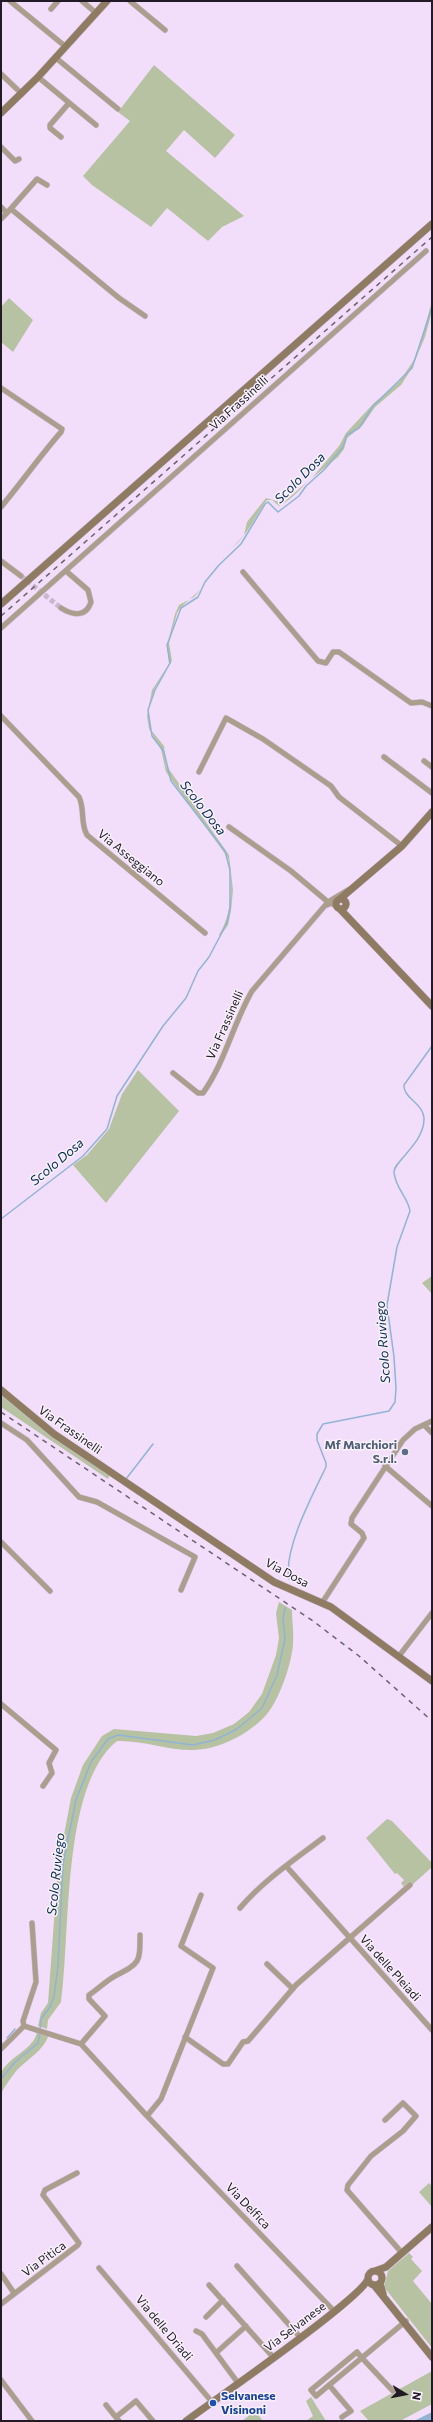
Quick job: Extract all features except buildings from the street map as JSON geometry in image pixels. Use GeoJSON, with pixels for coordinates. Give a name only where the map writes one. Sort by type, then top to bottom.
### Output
{"type":"FeatureCollection","features":[{"type":"Feature","properties":{"kind":"street"},"geometry":{"type":"LineString","coordinates":[[10,1],[66,47]]}},
{"type":"Feature","properties":{"kind":"street"},"geometry":{"type":"LineString","coordinates":[[51,9],[58,1]]}},
{"type":"Feature","properties":{"kind":"street"},"geometry":{"type":"LineString","coordinates":[[82,1],[96,13]]}},
{"type":"Feature","properties":{"kind":"street"},"geometry":{"type":"LineString","coordinates":[[1,113],[22,94],[107,1]]}},
{"type":"Feature","properties":{"kind":"street"},"geometry":{"type":"LineString","coordinates":[[130,1],[165,30]]}},
{"type":"Feature","properties":{"kind":"street"},"geometry":{"type":"LineString","coordinates":[[56,58],[118,109]]}},
{"type":"Feature","properties":{"kind":"street"},"geometry":{"type":"LineString","coordinates":[[1,74],[22,94]]}},
{"type":"Feature","properties":{"kind":"street"},"geometry":{"type":"LineString","coordinates":[[38,77],[96,125]]}},
{"type":"Feature","properties":{"kind":"street"},"geometry":{"type":"LineString","coordinates":[[61,138],[50,128],[50,125],[69,103]]}},
{"type":"Feature","properties":{"kind":"street"},"geometry":{"type":"LineString","coordinates":[[1,146],[16,161],[19,159]]}},
{"type":"Feature","properties":{"kind":"street"},"geometry":{"type":"LineString","coordinates":[[1,219],[37,179],[47,185]]}},
{"type":"Feature","properties":{"kind":"street"},"geometry":{"type":"LineString","coordinates":[[1,207],[9,211],[119,298],[145,316]]}},
{"type":"Feature","properties":{"kind":"street"},"geometry":{"type":"LineString","coordinates":[[1,604],[432,224]]}},
{"type":"Feature","properties":{"kind":"street","name":"Via Frassinelli"},"geometry":{"type":"LineString","coordinates":[[1,628],[426,252]]}},
{"type":"Feature","properties":{"kind":"street"},"geometry":{"type":"LineString","coordinates":[[1,388],[62,429],[1,507]]}},
{"type":"Feature","properties":{"kind":"street"},"geometry":{"type":"LineString","coordinates":[[1,561],[21,576]]}},
{"type":"Feature","properties":{"kind":"street"},"geometry":{"type":"LineString","coordinates":[[61,608],[72,614],[80,614],[86,610],[91,602],[90,594],[85,586],[66,571]]}},
{"type":"Feature","properties":{"kind":"street"},"geometry":{"type":"LineString","coordinates":[[244,572],[318,661],[326,663],[332,653],[339,652],[411,703],[422,702],[432,706]]}},
{"type":"Feature","properties":{"kind":"street","name":"Via Asseggiano"},"geometry":{"type":"LineString","coordinates":[[1,716],[79,797],[82,808],[83,824],[87,835],[205,933]]}},
{"type":"Feature","properties":{"kind":"street"},"geometry":{"type":"LineString","coordinates":[[199,772],[226,718],[263,740],[331,786],[339,797],[402,846]]}},
{"type":"Feature","properties":{"kind":"street"},"geometry":{"type":"LineString","coordinates":[[384,757],[432,793]]}},
{"type":"Feature","properties":{"kind":"street"},"geometry":{"type":"LineString","coordinates":[[424,761],[432,767]]}},
{"type":"Feature","properties":{"kind":"street","name":"Via Frassinelli"},"geometry":{"type":"LineString","coordinates":[[173,1073],[198,1093],[203,1093],[215,1075],[244,1004],[252,991],[327,903],[344,891],[349,892],[402,846],[432,812]]}},
{"type":"Feature","properties":{"kind":"street"},"geometry":{"type":"LineString","coordinates":[[229,827],[291,871],[327,903]]}},
{"type":"Feature","properties":{"kind":"street"},"geometry":{"type":"LineString","coordinates":[[349,892],[341,904],[349,917],[432,1006]]}},
{"type":"Feature","properties":{"kind":"street","name":"Via Frassinelli"},"geometry":{"type":"LineString","coordinates":[[327,903],[331,901],[341,904]]}},
{"type":"Feature","properties":{"kind":"street","name":"Via Frassinelli"},"geometry":{"type":"LineString","coordinates":[[1,1390],[54,1434],[130,1485]]}},
{"type":"Feature","properties":{"kind":"street"},"geometry":{"type":"LineString","coordinates":[[322,1603],[363,1539],[363,1534],[352,1526],[350,1521],[403,1440],[415,1429],[425,1426],[432,1421]]}},
{"type":"Feature","properties":{"kind":"street"},"geometry":{"type":"LineString","coordinates":[[1,1423],[27,1440],[79,1497],[93,1501],[195,1557],[181,1590]]}},
{"type":"Feature","properties":{"kind":"street"},"geometry":{"type":"LineString","coordinates":[[425,1426],[432,1433]]}},
{"type":"Feature","properties":{"kind":"street"},"geometry":{"type":"LineString","coordinates":[[386,1466],[432,1506]]}},
{"type":"Feature","properties":{"kind":"street","name":"Via Dosa"},"geometry":{"type":"LineString","coordinates":[[130,1485],[274,1582],[322,1603],[399,1656],[432,1681]]}},
{"type":"Feature","properties":{"kind":"street"},"geometry":{"type":"LineString","coordinates":[[1,1542],[50,1591]]}},
{"type":"Feature","properties":{"kind":"street"},"geometry":{"type":"LineString","coordinates":[[399,1656],[432,1613]]}},
{"type":"Feature","properties":{"kind":"street"},"geometry":{"type":"LineString","coordinates":[[1,1704],[56,1750],[49,1763],[52,1773],[43,1786]]}},
{"type":"Feature","properties":{"kind":"street"},"geometry":{"type":"LineString","coordinates":[[240,1908],[250,1896],[323,1838]]}},
{"type":"Feature","properties":{"kind":"street","name":"Via delle Pleiadi"},"geometry":{"type":"LineString","coordinates":[[286,1866],[432,2030]]}},
{"type":"Feature","properties":{"kind":"street","name":"Via delle Pleiadi"},"geometry":{"type":"LineString","coordinates":[[185,2037],[223,2064],[228,2064],[243,2042],[248,2041],[293,1989],[410,1884]]}},
{"type":"Feature","properties":{"kind":"street"},"geometry":{"type":"LineString","coordinates":[[147,2116],[161,2099],[213,1968],[181,1946],[201,1895]]}},
{"type":"Feature","properties":{"kind":"street"},"geometry":{"type":"LineString","coordinates":[[1,2049],[24,2026],[23,2021],[36,1982],[32,1924]]}},
{"type":"Feature","properties":{"kind":"street"},"geometry":{"type":"LineString","coordinates":[[81,2044],[105,2016],[89,1999],[89,1995],[114,1977],[133,1968],[140,1952],[140,1935]]}},
{"type":"Feature","properties":{"kind":"street"},"geometry":{"type":"LineString","coordinates":[[267,1964],[293,1989]]}},
{"type":"Feature","properties":{"kind":"street","name":"Via Delfica"},"geometry":{"type":"LineString","coordinates":[[24,2026],[81,2044],[147,2116],[334,2311]]}},
{"type":"Feature","properties":{"kind":"street"},"geometry":{"type":"LineString","coordinates":[[385,2120],[404,2103],[416,2116],[403,2131],[371,2156],[348,2185],[347,2190],[402,2253]]}},
{"type":"Feature","properties":{"kind":"street","name":"Via Pitica"},"geometry":{"type":"LineString","coordinates":[[1,2304],[78,2246],[79,2243],[43,2195],[45,2190],[77,2173]]}},
{"type":"Feature","properties":{"kind":"street","name":"Via Selvanese"},"geometry":{"type":"LineString","coordinates":[[186,2421],[373,2282],[386,2267],[432,2227]]}},
{"type":"Feature","properties":{"kind":"street"},"geometry":{"type":"LineString","coordinates":[[237,2266],[300,2337]]}},
{"type":"Feature","properties":{"kind":"street","name":"Via Selvanese"},"geometry":{"type":"LineString","coordinates":[[375,2272],[386,2267]]}},
{"type":"Feature","properties":{"kind":"street","name":"Via delle Driadi"},"geometry":{"type":"LineString","coordinates":[[99,2268],[212,2402]]}},
{"type":"Feature","properties":{"kind":"street"},"geometry":{"type":"LineString","coordinates":[[373,2282],[375,2272]]}},
{"type":"Feature","properties":{"kind":"street"},"geometry":{"type":"LineString","coordinates":[[375,2272],[370,2273],[373,2282],[432,2357]]}},
{"type":"Feature","properties":{"kind":"street"},"geometry":{"type":"LineString","coordinates":[[1,2274],[14,2293]]}},
{"type":"Feature","properties":{"kind":"street"},"geometry":{"type":"LineString","coordinates":[[209,2285],[273,2357]]}},
{"type":"Feature","properties":{"kind":"street"},"geometry":{"type":"LineString","coordinates":[[206,2317],[223,2300]]}},
{"type":"Feature","properties":{"kind":"street"},"geometry":{"type":"LineString","coordinates":[[405,2322],[432,2353]]}},
{"type":"Feature","properties":{"kind":"street"},"geometry":{"type":"LineString","coordinates":[[392,2391],[362,2358],[357,2352],[311,2390],[316,2396],[362,2358],[405,2322]]}},
{"type":"Feature","properties":{"kind":"street"},"geometry":{"type":"LineString","coordinates":[[217,2352],[246,2326]]}},
{"type":"Feature","properties":{"kind":"street"},"geometry":{"type":"LineString","coordinates":[[196,2331],[202,2334],[217,2352],[238,2383]]}},
{"type":"Feature","properties":{"kind":"street"},"geometry":{"type":"LineString","coordinates":[[1,2380],[32,2421]]}},
{"type":"Feature","properties":{"kind":"street"},"geometry":{"type":"LineString","coordinates":[[329,2385],[351,2411],[342,2417]]}},
{"type":"Feature","properties":{"kind":"street"},"geometry":{"type":"LineString","coordinates":[[106,2405],[117,2419],[136,2401],[153,2421]]}},
{"type":"Feature","properties":{"kind":"green space"},"geometry":{"type":"Polygon","coordinates":[[[154,65],[235,135],[215,158],[184,130],[166,151],[244,216],[222,227],[208,241],[167,208],[151,227],[92,185],[83,176],[130,121],[118,112],[154,65]]]}},
{"type":"Feature","properties":{"kind":"green space"},"geometry":{"type":"Polygon","coordinates":[[[9,298],[33,320],[13,352],[1,342],[1,307],[9,298]]]}},
{"type":"Feature","properties":{"kind":"green space"},"geometry":{"type":"Polygon","coordinates":[[[432,301],[432,311],[425,337],[412,368],[401,385],[375,407],[362,426],[347,438],[344,449],[338,457],[312,478],[339,446],[346,433],[374,403],[399,382],[412,363],[418,352],[432,301]]]}},
{"type":"Feature","properties":{"kind":"green space"},"geometry":{"type":"Polygon","coordinates":[[[307,482],[287,501],[279,506],[272,500],[267,500],[243,537],[232,548],[244,535],[247,522],[266,498],[283,503],[307,482]]]}},
{"type":"Feature","properties":{"kind":"green space"},"geometry":{"type":"Polygon","coordinates":[[[201,589],[194,597],[189,599],[201,589]]]}},
{"type":"Feature","properties":{"kind":"green space"},"geometry":{"type":"Polygon","coordinates":[[[189,599],[177,613],[169,643],[172,661],[155,688],[148,709],[152,690],[169,664],[167,646],[175,614],[179,605],[189,599]]]}},
{"type":"Feature","properties":{"kind":"green space"},"geometry":{"type":"Polygon","coordinates":[[[148,710],[151,730],[164,746],[166,765],[229,855],[233,890],[231,911],[228,925],[220,936],[219,935],[227,917],[231,898],[231,878],[228,858],[166,772],[161,749],[149,729],[147,716],[148,710]]]}},
{"type":"Feature","properties":{"kind":"green space"},"geometry":{"type":"Polygon","coordinates":[[[138,1070],[179,1111],[106,1203],[73,1165],[87,1155],[109,1129],[122,1094],[138,1070]]]}},
{"type":"Feature","properties":{"kind":"green space"},"geometry":{"type":"Polygon","coordinates":[[[432,1276],[432,1294],[422,1283],[432,1276]]]}},
{"type":"Feature","properties":{"kind":"green space"},"geometry":{"type":"Polygon","coordinates":[[[1,1393],[32,1420],[110,1474],[108,1479],[1,1407],[1,1393]]]}},
{"type":"Feature","properties":{"kind":"green space"},"geometry":{"type":"Polygon","coordinates":[[[279,1602],[292,1610],[292,1652],[287,1671],[276,1700],[272,1708],[260,1721],[233,1740],[202,1749],[182,1750],[136,1742],[117,1741],[99,1762],[86,1791],[77,1825],[68,1901],[61,2002],[48,2020],[47,2029],[38,2026],[41,2013],[48,2003],[58,1866],[71,1798],[83,1765],[102,1736],[114,1729],[196,1736],[213,1733],[234,1724],[249,1712],[262,1694],[276,1655],[279,1638],[276,1613],[279,1602]]]}},
{"type":"Feature","properties":{"kind":"green space"},"geometry":{"type":"Polygon","coordinates":[[[387,1819],[392,1821],[432,1863],[432,1867],[411,1886],[404,1887],[401,1883],[404,1880],[397,1873],[395,1874],[366,1838],[387,1819]]]}},
{"type":"Feature","properties":{"kind":"green space"},"geometry":{"type":"Polygon","coordinates":[[[37,2031],[49,2035],[46,2041],[39,2050],[17,2070],[1,2093],[2,2071],[6,2065],[32,2043],[37,2031]]]}},
{"type":"Feature","properties":{"kind":"green space"},"geometry":{"type":"Polygon","coordinates":[[[429,2183],[432,2186],[432,2207],[419,2192],[429,2183]]]}},
{"type":"Feature","properties":{"kind":"green space"},"geometry":{"type":"Polygon","coordinates":[[[409,2253],[413,2257],[411,2259],[422,2271],[413,2281],[432,2304],[432,2348],[384,2287],[388,2271],[409,2253]]]}},
{"type":"Feature","properties":{"kind":"green space"},"geometry":{"type":"Polygon","coordinates":[[[432,2371],[432,2404],[400,2421],[369,2421],[360,2411],[432,2371]]]}},
{"type":"Feature","properties":{"kind":"green space"},"geometry":{"type":"Polygon","coordinates":[[[311,2397],[326,2421],[306,2421],[313,2416],[306,2401],[311,2397]]]}},
{"type":"Feature","properties":{"kind":"green space"},"geometry":{"type":"Polygon","coordinates":[[[255,2411],[263,2421],[242,2421],[255,2411]]]}},
{"type":"Feature","properties":{"kind":"water"},"geometry":{"type":"Polygon","coordinates":[[[432,2412],[432,2419],[427,2421],[414,2421],[432,2412]]]}},
{"type":"Feature","properties":{"kind":"waterway","name":"Scolo Dosa"},"geometry":{"type":"LineString","coordinates":[[1,1219],[83,1156],[107,1129],[117,1096],[163,1026],[186,998],[198,971],[209,957],[227,923],[230,908],[230,870],[225,851],[171,781],[164,752],[152,736],[148,710],[155,690],[170,663],[167,645],[181,608],[198,597],[205,582],[219,565],[241,544],[265,504],[268,502],[278,512],[299,496],[306,486],[325,469],[343,447],[347,435],[359,428],[373,406],[412,368],[432,307]]}},
{"type":"Feature","properties":{"kind":"waterway","name":"Scolo Ruviego"},"geometry":{"type":"LineString","coordinates":[[289,1579],[288,1567],[290,1553],[300,1522],[326,1467],[326,1463],[317,1440],[317,1434],[323,1424],[389,1411],[395,1402],[396,1388],[394,1357],[387,1305],[397,1247],[410,1211],[407,1201],[397,1183],[394,1172],[398,1163],[420,1136],[423,1127],[423,1113],[407,1094],[404,1085],[432,1046]]}},
{"type":"Feature","properties":{"kind":"waterway"},"geometry":{"type":"LineString","coordinates":[[126,1479],[153,1444]]}},
{"type":"Feature","properties":{"kind":"waterway","name":"Scolo Ruviego"},"geometry":{"type":"LineString","coordinates":[[40,2030],[41,2019],[50,2007],[54,1997],[58,1966],[63,1864],[76,1800],[91,1762],[108,1739],[118,1735],[193,1745],[215,1740],[237,1729],[262,1708],[277,1675],[285,1639],[283,1619],[285,1608]]}},
{"type":"Feature","properties":{"kind":"waterway"},"geometry":{"type":"LineString","coordinates":[[7,2038],[15,2029]]}},
{"type":"Feature","properties":{"kind":"waterway","name":"Scolo Ruviego"},"geometry":{"type":"LineString","coordinates":[[1,2079],[15,2062],[38,2043],[40,2033]]}},
{"type":"Feature","properties":{"kind":"tunnel"},"geometry":{"type":"LineString","coordinates":[[21,576],[61,608]]}},
{"type":"Feature","properties":{"kind":"railway"},"geometry":{"type":"LineString","coordinates":[[1,616],[432,237]]}},
{"type":"Feature","properties":{"kind":"railway"},"geometry":{"type":"LineString","coordinates":[[1,1412],[313,1621],[359,1656],[432,1721]]}},
{"type":"Feature","properties":{"kind":"place","name":"Mf Marchiori S.r.l."},"geometry":{"type":"Point","coordinates":[405,1452]}},
{"type":"Feature","properties":{"kind":"place","name":"Selvanese Visinoni"},"geometry":{"type":"Point","coordinates":[213,2403]}}]}
